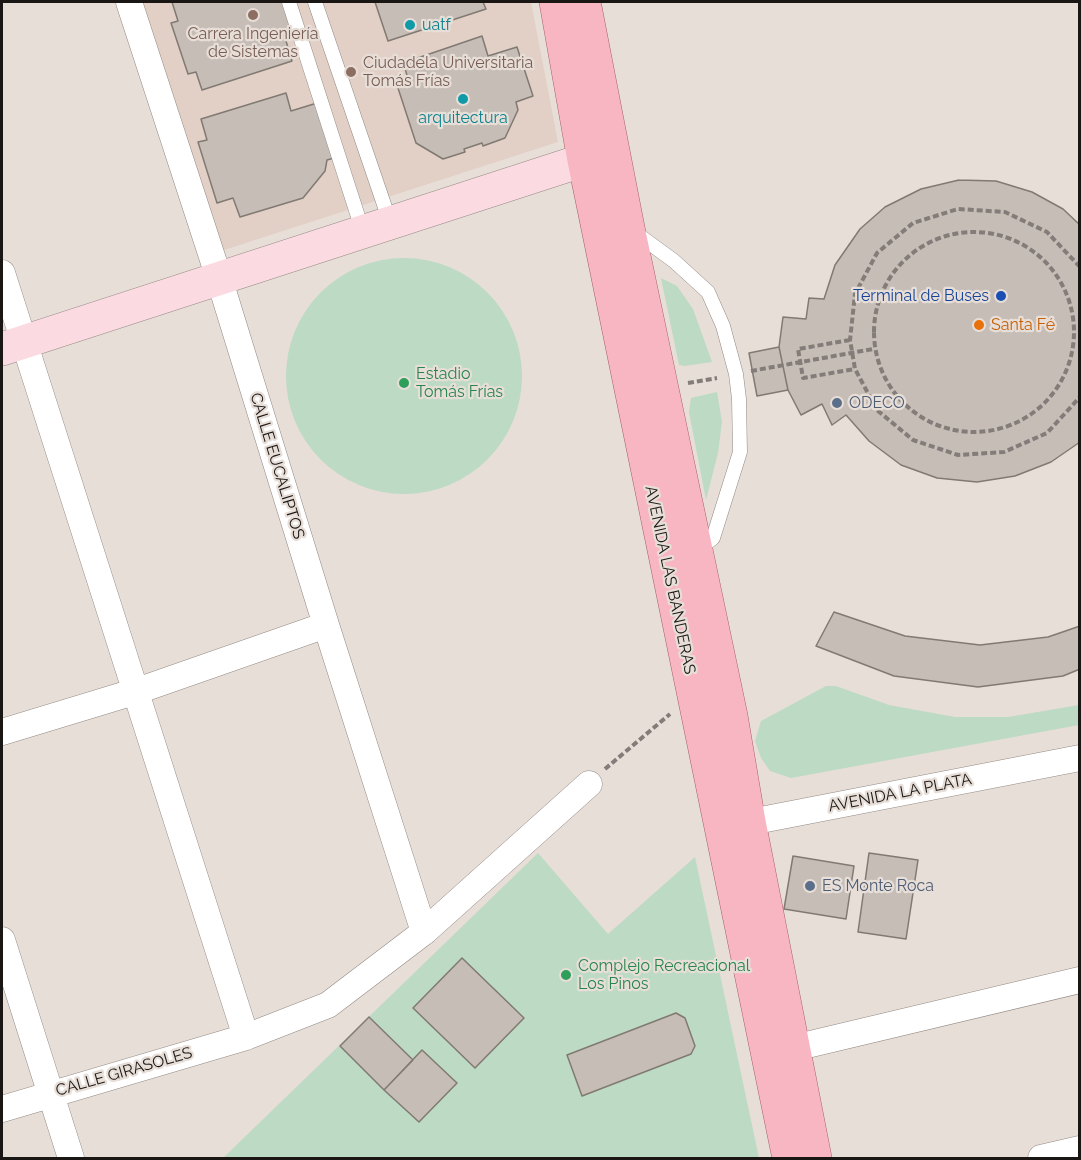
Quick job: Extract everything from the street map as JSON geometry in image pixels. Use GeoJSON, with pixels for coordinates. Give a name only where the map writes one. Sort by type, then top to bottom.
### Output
{"type":"FeatureCollection","features":[{"type":"Feature","properties":{"kind":"main road","name":"AVENIDA LAS BANDERAS"},"geometry":{"type":"LineString","coordinates":[[556,2],[584,160],[693,694],[735,825],[795,1048],[815,1158]]}},
{"type":"Feature","properties":{"kind":"main road","name":"AVENIDA LAS BANDERAS"},"geometry":{"type":"LineString","coordinates":[[584,2],[628,228],[731,716],[735,825],[789,1158]]}},
{"type":"Feature","properties":{"kind":"street","name":"CALLE EUCALIPTOS"},"geometry":{"type":"LineString","coordinates":[[129,2],[219,278],[424,932]]}},
{"type":"Feature","properties":{"kind":"street"},"geometry":{"type":"LineString","coordinates":[[13,345],[584,160]]}},
{"type":"Feature","properties":{"kind":"street"},"geometry":{"type":"LineString","coordinates":[[2,273],[13,345],[137,691],[246,1037]]}},
{"type":"Feature","properties":{"kind":"street"},"geometry":{"type":"LineString","coordinates":[[2,732],[137,691],[326,625]]}},
{"type":"Feature","properties":{"kind":"street","name":"AVENIDA LA PLATA"},"geometry":{"type":"LineString","coordinates":[[735,825],[1080,758]]}},
{"type":"Feature","properties":{"kind":"street","name":"CALLE GIRASOLES"},"geometry":{"type":"LineString","coordinates":[[2,1109],[246,1037],[328,1005],[424,932],[588,784]]}},
{"type":"Feature","properties":{"kind":"street"},"geometry":{"type":"LineString","coordinates":[[2,940],[72,1158]]}},
{"type":"Feature","properties":{"kind":"street"},"geometry":{"type":"LineString","coordinates":[[795,1048],[1080,980]]}},
{"type":"Feature","properties":{"kind":"street"},"geometry":{"type":"LineString","coordinates":[[1041,1158],[1080,1149]]}},
{"type":"Feature","properties":{"kind":"lane"},"geometry":{"type":"LineString","coordinates":[[289,2],[308,62],[377,227]]}},
{"type":"Feature","properties":{"kind":"lane"},"geometry":{"type":"LineString","coordinates":[[315,2],[333,55],[377,227]]}},
{"type":"Feature","properties":{"kind":"lane"},"geometry":{"type":"LineString","coordinates":[[308,62],[333,55]]}},
{"type":"Feature","properties":{"kind":"lane"},"geometry":{"type":"LineString","coordinates":[[628,228],[674,261],[708,292],[723,326],[736,374],[740,452],[713,538],[696,551]]}},
{"type":"Feature","properties":{"kind":"path"},"geometry":{"type":"LineString","coordinates":[[1080,267],[1047,232],[1005,212],[958,209],[913,223],[877,253],[855,294],[850,340],[855,369],[877,410],[913,440],[958,455],[1004,452],[1047,433],[1080,397]]}},
{"type":"Feature","properties":{"kind":"path"},"geometry":{"type":"LineString","coordinates":[[957,232],[997,234],[1033,250],[1061,279],[1074,316],[1073,356],[1057,391],[1028,418],[990,432],[950,431],[914,415],[887,386],[873,349],[874,309],[891,273],[920,246],[957,232]]}},
{"type":"Feature","properties":{"kind":"path"},"geometry":{"type":"LineString","coordinates":[[850,340],[798,349],[800,362],[803,378],[855,369]]}},
{"type":"Feature","properties":{"kind":"path"},"geometry":{"type":"LineString","coordinates":[[751,371],[873,349]]}},
{"type":"Feature","properties":{"kind":"path"},"geometry":{"type":"LineString","coordinates":[[680,384],[717,378]]}},
{"type":"Feature","properties":{"kind":"path"},"geometry":{"type":"LineString","coordinates":[[588,784],[693,694]]}},
{"type":"Feature","properties":{"kind":"shaded area","name":"Ciudadela Universitaria Tomás Frías"},"geometry":{"type":"Polygon","coordinates":[[[136,2],[531,2],[558,142],[215,253],[136,2]]]}},
{"type":"Feature","properties":{"kind":"green space","name":"Estadio Tomás Frías"},"geometry":{"type":"Polygon","coordinates":[[[404,258],[449,267],[479,285],[495,301],[513,331],[522,376],[513,421],[495,451],[479,467],[449,485],[404,494],[359,485],[329,467],[313,451],[295,421],[286,376],[295,331],[313,301],[329,285],[359,267],[404,258]]]}},
{"type":"Feature","properties":{"kind":"green space"},"geometry":{"type":"Polygon","coordinates":[[[661,278],[677,286],[693,309],[712,362],[679,365],[661,278]]]}},
{"type":"Feature","properties":{"kind":"green space"},"geometry":{"type":"Polygon","coordinates":[[[717,392],[722,422],[718,453],[706,500],[689,412],[691,398],[717,392]]]}},
{"type":"Feature","properties":{"kind":"green space"},"geometry":{"type":"Polygon","coordinates":[[[826,686],[836,686],[889,705],[955,717],[1008,717],[1079,705],[1079,725],[791,778],[770,771],[761,758],[755,741],[761,721],[826,686]]]}},
{"type":"Feature","properties":{"kind":"green space","name":"Complejo Recreacional Los Pinos"},"geometry":{"type":"Polygon","coordinates":[[[538,853],[608,934],[695,857],[759,1158],[223,1158],[538,853]]]}},
{"type":"Feature","properties":{"kind":"building"},"geometry":{"type":"Polygon","coordinates":[[[172,2],[283,2],[294,35],[286,41],[292,61],[202,90],[196,72],[188,74],[171,23],[178,21],[172,2]]]}},
{"type":"Feature","properties":{"kind":"building","name":"uatf"},"geometry":{"type":"Polygon","coordinates":[[[375,2],[483,2],[486,9],[388,41],[375,2]]]}},
{"type":"Feature","properties":{"kind":"building","name":"arquitectura"},"geometry":{"type":"Polygon","coordinates":[[[482,36],[488,56],[517,47],[533,96],[516,102],[518,110],[505,138],[483,146],[482,143],[464,149],[465,152],[443,159],[416,143],[397,85],[409,81],[403,63],[482,36]]]}},
{"type":"Feature","properties":{"kind":"building"},"geometry":{"type":"Polygon","coordinates":[[[286,93],[291,111],[317,103],[334,158],[327,160],[325,171],[303,198],[240,217],[233,198],[217,203],[198,142],[207,140],[201,119],[286,93]]]}},
{"type":"Feature","properties":{"kind":"building"},"geometry":{"type":"Polygon","coordinates":[[[959,180],[996,181],[1032,192],[1063,209],[1080,225],[1080,442],[1051,462],[1015,476],[977,482],[937,478],[901,465],[869,441],[846,415],[832,425],[822,404],[801,415],[788,390],[779,347],[783,317],[806,319],[809,298],[824,299],[835,265],[860,229],[885,207],[921,189],[959,180]]]}},
{"type":"Feature","properties":{"kind":"building"},"geometry":{"type":"Polygon","coordinates":[[[779,347],[788,390],[757,396],[749,353],[779,347]]]}},
{"type":"Feature","properties":{"kind":"building"},"geometry":{"type":"Polygon","coordinates":[[[834,612],[905,636],[980,645],[1048,637],[1080,626],[1080,669],[1063,676],[978,687],[894,676],[816,646],[834,612]]]}},
{"type":"Feature","properties":{"kind":"building"},"geometry":{"type":"Polygon","coordinates":[[[869,853],[918,860],[906,939],[858,932],[869,853]]]}},
{"type":"Feature","properties":{"kind":"building"},"geometry":{"type":"Polygon","coordinates":[[[793,856],[854,866],[846,919],[784,909],[793,856]]]}},
{"type":"Feature","properties":{"kind":"building"},"geometry":{"type":"Polygon","coordinates":[[[462,958],[524,1018],[475,1068],[413,1008],[462,958]]]}},
{"type":"Feature","properties":{"kind":"building"},"geometry":{"type":"Polygon","coordinates":[[[676,1013],[685,1018],[695,1046],[691,1054],[582,1096],[567,1055],[676,1013]]]}},
{"type":"Feature","properties":{"kind":"building"},"geometry":{"type":"Polygon","coordinates":[[[369,1017],[413,1060],[384,1090],[340,1046],[369,1017]]]}},
{"type":"Feature","properties":{"kind":"building"},"geometry":{"type":"Polygon","coordinates":[[[422,1050],[457,1083],[419,1122],[384,1090],[422,1050]]]}},
{"type":"Feature","properties":{"kind":"place","name":"Carrera Ingeniería de Sistemas"},"geometry":{"type":"Point","coordinates":[253,15]}},
{"type":"Feature","properties":{"kind":"place","name":"uatf"},"geometry":{"type":"Point","coordinates":[410,25]}},
{"type":"Feature","properties":{"kind":"place","name":"Ciudadela Universitaria Tomás Frías"},"geometry":{"type":"Point","coordinates":[351,72]}},
{"type":"Feature","properties":{"kind":"place","name":"arquitectura"},"geometry":{"type":"Point","coordinates":[463,99]}},
{"type":"Feature","properties":{"kind":"place","name":"Terminal de Buses"},"geometry":{"type":"Point","coordinates":[1001,296]}},
{"type":"Feature","properties":{"kind":"place","name":"Santa Fé"},"geometry":{"type":"Point","coordinates":[979,325]}},
{"type":"Feature","properties":{"kind":"place","name":"Estadio Tomás Frías"},"geometry":{"type":"Point","coordinates":[404,383]}},
{"type":"Feature","properties":{"kind":"place","name":"ODECO"},"geometry":{"type":"Point","coordinates":[837,403]}},
{"type":"Feature","properties":{"kind":"place","name":"ES Monte Roca"},"geometry":{"type":"Point","coordinates":[810,886]}},
{"type":"Feature","properties":{"kind":"place","name":"Complejo Recreacional Los Pinos"},"geometry":{"type":"Point","coordinates":[566,975]}}]}
